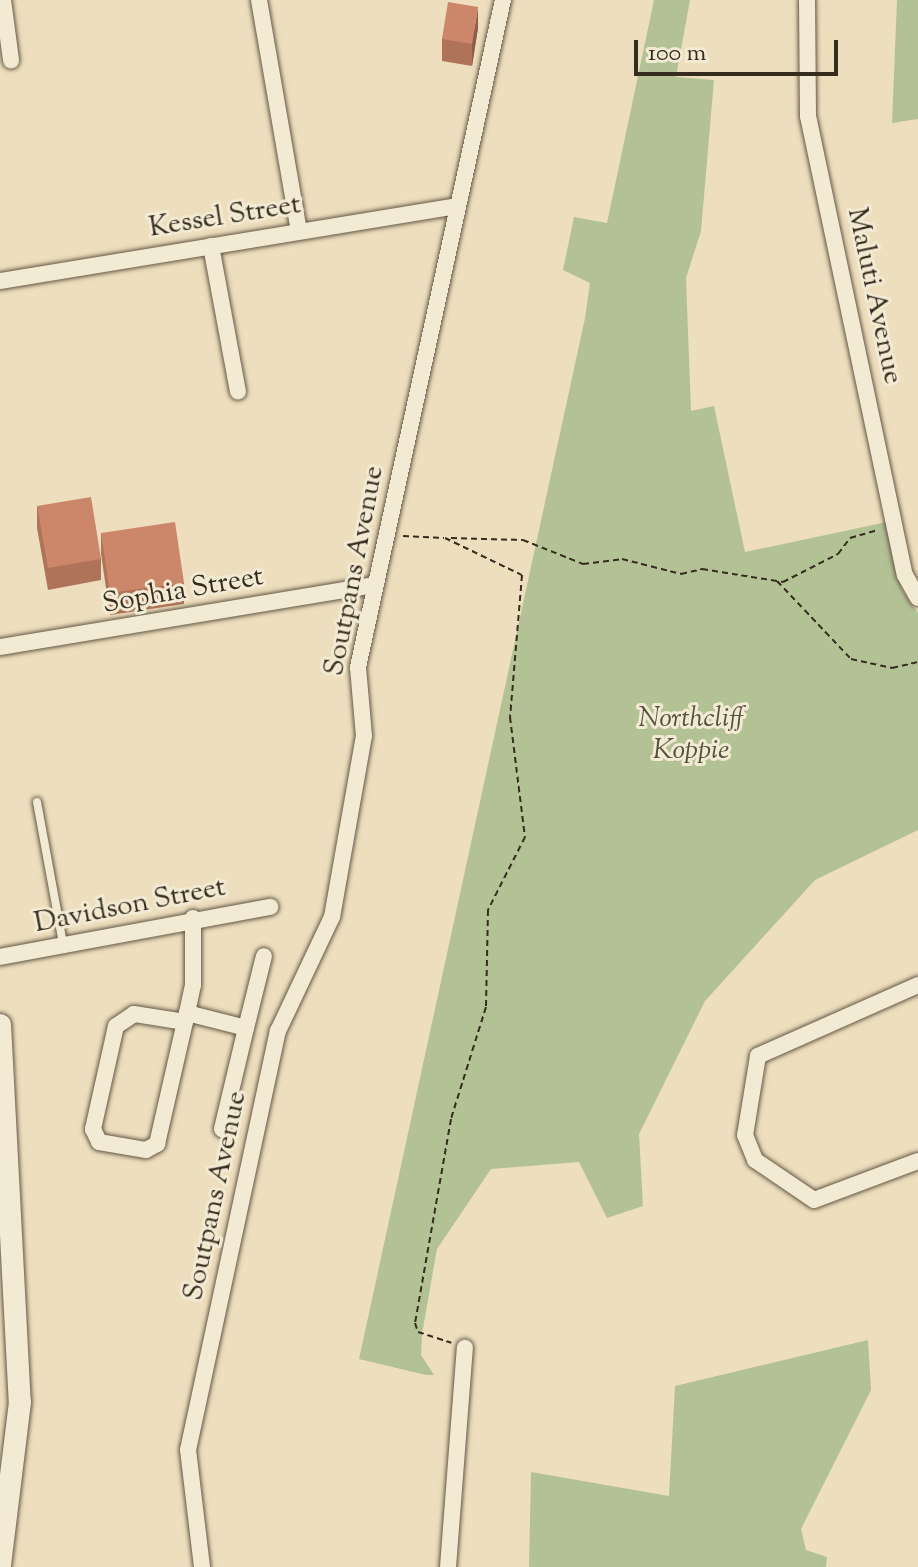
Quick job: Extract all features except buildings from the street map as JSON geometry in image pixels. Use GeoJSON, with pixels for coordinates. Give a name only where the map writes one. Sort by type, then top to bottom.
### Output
{"type":"FeatureCollection","features":[{"type":"Feature","properties":{"kind":"main road"},"geometry":{"type":"LineString","coordinates":[[0,1025],[20,1402],[0,1566]]}},
{"type":"Feature","properties":{"kind":"street"},"geometry":{"type":"LineString","coordinates":[[3,0],[11,60]]}},
{"type":"Feature","properties":{"kind":"street"},"geometry":{"type":"LineString","coordinates":[[259,0],[299,231]]}},
{"type":"Feature","properties":{"kind":"street","name":"Soutpans Avenue"},"geometry":{"type":"LineString","coordinates":[[202,1567],[188,1450],[278,1031],[328,930],[338,892],[364,736],[358,667],[503,0]]}},
{"type":"Feature","properties":{"kind":"street","name":"Maluti Avenue"},"geometry":{"type":"LineString","coordinates":[[807,0],[805,96],[895,527],[918,598]]}},
{"type":"Feature","properties":{"kind":"street","name":"Kessel Street"},"geometry":{"type":"LineString","coordinates":[[0,281],[458,206]]}},
{"type":"Feature","properties":{"kind":"street"},"geometry":{"type":"LineString","coordinates":[[211,246],[238,392]]}},
{"type":"Feature","properties":{"kind":"street","name":"Sophia Street"},"geometry":{"type":"LineString","coordinates":[[0,647],[375,585]]}},
{"type":"Feature","properties":{"kind":"street","name":"Davidson Street"},"geometry":{"type":"LineString","coordinates":[[0,957],[193,918],[270,907]]}},
{"type":"Feature","properties":{"kind":"street"},"geometry":{"type":"LineString","coordinates":[[193,918],[186,1017],[155,1148],[99,1142],[93,1129],[116,1026],[134,1014],[186,1017],[246,1028]]}},
{"type":"Feature","properties":{"kind":"street"},"geometry":{"type":"LineString","coordinates":[[222,1129],[264,956]]}},
{"type":"Feature","properties":{"kind":"street"},"geometry":{"type":"LineString","coordinates":[[918,985],[754,1059],[745,1135],[764,1166],[814,1200],[918,1161]]}},
{"type":"Feature","properties":{"kind":"street"},"geometry":{"type":"LineString","coordinates":[[448,1567],[465,1348]]}},
{"type":"Feature","properties":{"kind":"lane"},"geometry":{"type":"LineString","coordinates":[[37,802],[63,944]]}},
{"type":"Feature","properties":{"kind":"path"},"geometry":{"type":"LineString","coordinates":[[386,536],[523,540],[583,564],[622,559],[681,574],[702,569],[777,581],[811,571],[850,538],[895,527]]}},
{"type":"Feature","properties":{"kind":"path"},"geometry":{"type":"LineString","coordinates":[[445,538],[522,575],[510,717],[525,837],[488,910],[486,1007],[451,1119],[415,1323],[418,1332],[465,1348]]}},
{"type":"Feature","properties":{"kind":"path"},"geometry":{"type":"LineString","coordinates":[[777,581],[851,659],[892,668],[918,662]]}},
{"type":"Feature","properties":{"kind":"green space","name":"Northcliff Koppie"},"geometry":{"type":"Polygon","coordinates":[[[654,0],[690,0],[676,77],[714,80],[701,231],[686,278],[691,411],[714,406],[745,552],[887,522],[902,590],[918,613],[918,830],[815,880],[705,1001],[639,1134],[643,1206],[607,1218],[579,1162],[491,1169],[437,1249],[421,1355],[434,1375],[426,1375],[359,1359],[585,318],[590,283],[563,270],[574,217],[607,223],[654,0]]]}},
{"type":"Feature","properties":{"kind":"green space"},"geometry":{"type":"Polygon","coordinates":[[[897,0],[918,0],[918,119],[892,123],[897,0]]]}},
{"type":"Feature","properties":{"kind":"green space"},"geometry":{"type":"Polygon","coordinates":[[[868,1340],[871,1390],[801,1529],[806,1550],[827,1557],[826,1567],[529,1567],[531,1472],[669,1496],[675,1386],[868,1340]]]}}]}
